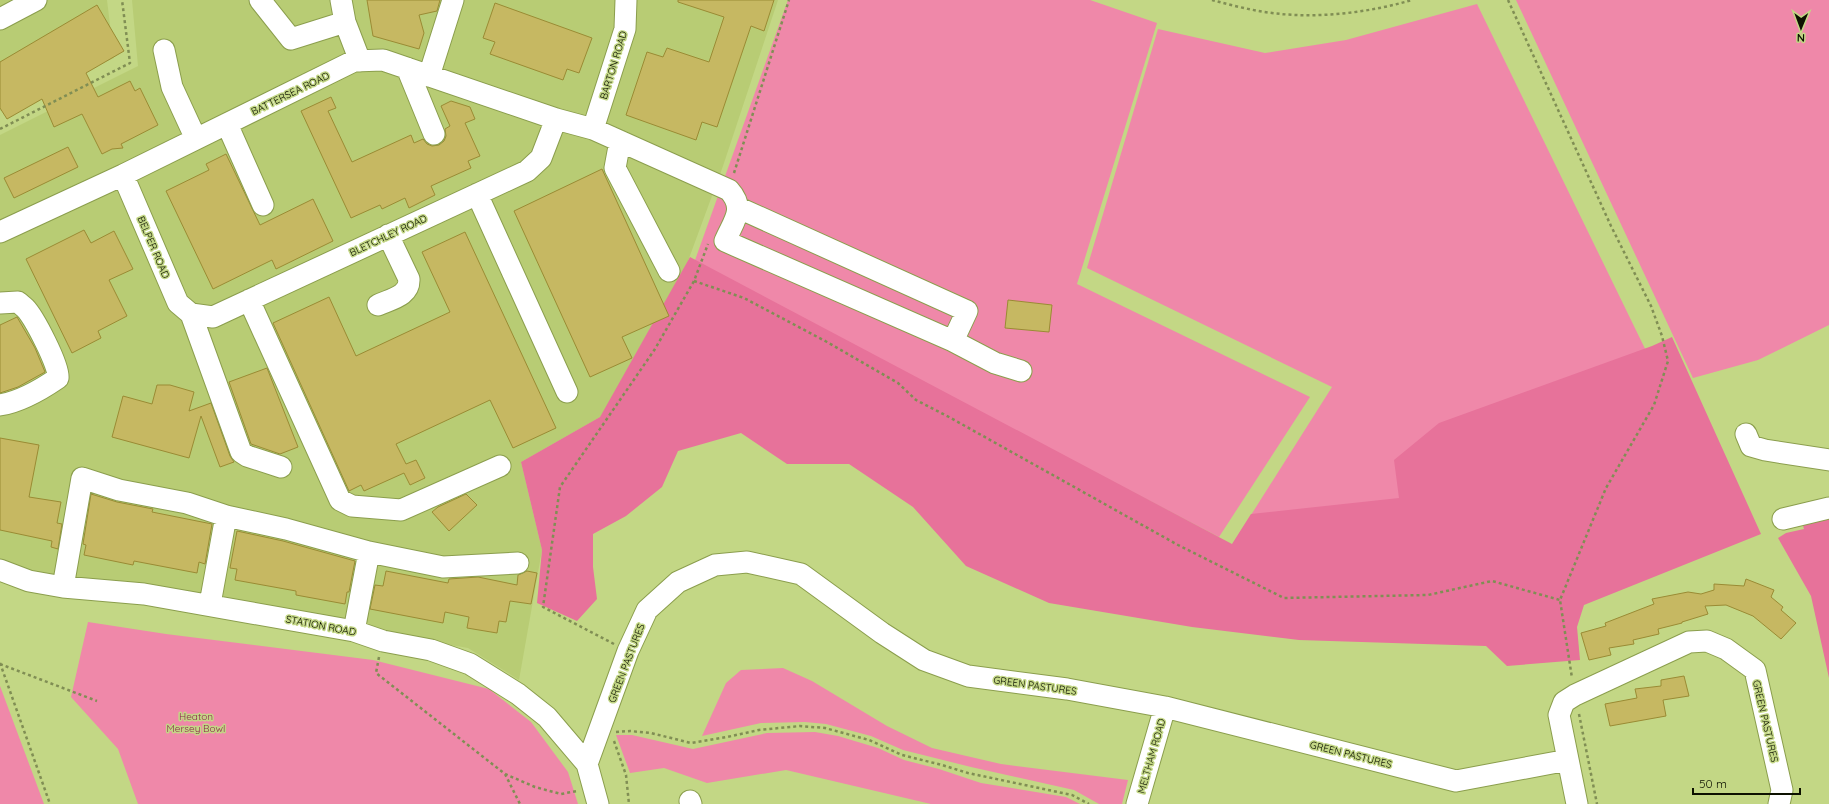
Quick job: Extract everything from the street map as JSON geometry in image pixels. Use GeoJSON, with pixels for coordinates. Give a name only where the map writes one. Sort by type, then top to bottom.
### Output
{"type":"FeatureCollection","features":[{"type":"Feature","properties":{"kind":"street"},"geometry":{"type":"LineString","coordinates":[[0,19],[36,0]]}},
{"type":"Feature","properties":{"kind":"street"},"geometry":{"type":"LineString","coordinates":[[260,0],[291,38],[345,22]]}},
{"type":"Feature","properties":{"kind":"street"},"geometry":{"type":"LineString","coordinates":[[341,0],[345,22],[360,61]]}},
{"type":"Feature","properties":{"kind":"street"},"geometry":{"type":"LineString","coordinates":[[429,76],[442,30],[453,0]]}},
{"type":"Feature","properties":{"kind":"street","name":"BARTON ROAD"},"geometry":{"type":"LineString","coordinates":[[593,129],[625,29],[626,0]]}},
{"type":"Feature","properties":{"kind":"street"},"geometry":{"type":"LineString","coordinates":[[164,50],[172,87],[196,139]]}},
{"type":"Feature","properties":{"kind":"street","name":"BATTERSEA ROAD"},"geometry":{"type":"LineString","coordinates":[[0,232],[123,175],[354,61],[383,60],[556,119],[593,129]]}},
{"type":"Feature","properties":{"kind":"street"},"geometry":{"type":"LineString","coordinates":[[407,68],[434,134]]}},
{"type":"Feature","properties":{"kind":"street","name":"BLETCHLEY ROAD"},"geometry":{"type":"LineString","coordinates":[[191,314],[213,316],[527,171],[541,158],[556,119]]}},
{"type":"Feature","properties":{"kind":"street"},"geometry":{"type":"LineString","coordinates":[[227,124],[263,205]]}},
{"type":"Feature","properties":{"kind":"street"},"geometry":{"type":"LineString","coordinates":[[593,129],[729,190],[736,198],[739,208],[725,241],[953,341],[995,363],[1021,371]]}},
{"type":"Feature","properties":{"kind":"street"},"geometry":{"type":"LineString","coordinates":[[620,141],[615,168],[669,271]]}},
{"type":"Feature","properties":{"kind":"street","name":"BELPER ROAD"},"geometry":{"type":"LineString","coordinates":[[123,175],[178,303],[191,314]]}},
{"type":"Feature","properties":{"kind":"street"},"geometry":{"type":"LineString","coordinates":[[477,194],[567,392]]}},
{"type":"Feature","properties":{"kind":"street"},"geometry":{"type":"LineString","coordinates":[[739,208],[967,311],[953,341]]}},
{"type":"Feature","properties":{"kind":"street"},"geometry":{"type":"LineString","coordinates":[[378,305],[402,294],[410,286],[409,279],[388,235]]}},
{"type":"Feature","properties":{"kind":"street"},"geometry":{"type":"LineString","coordinates":[[0,405],[22,397],[58,378],[58,373],[52,357],[25,308],[18,302],[1,300]]}},
{"type":"Feature","properties":{"kind":"street"},"geometry":{"type":"LineString","coordinates":[[249,300],[340,500],[352,506],[401,510],[500,466]]}},
{"type":"Feature","properties":{"kind":"street"},"geometry":{"type":"LineString","coordinates":[[191,314],[241,452],[247,456],[281,466]]}},
{"type":"Feature","properties":{"kind":"street"},"geometry":{"type":"LineString","coordinates":[[1746,434],[1751,446],[1765,450],[1829,460]]}},
{"type":"Feature","properties":{"kind":"street"},"geometry":{"type":"LineString","coordinates":[[63,587],[82,478],[119,490],[187,503],[226,516],[286,529],[369,552],[443,567],[518,563]]}},
{"type":"Feature","properties":{"kind":"street"},"geometry":{"type":"LineString","coordinates":[[1783,519],[1829,508]]}},
{"type":"Feature","properties":{"kind":"street"},"geometry":{"type":"LineString","coordinates":[[210,604],[226,516]]}},
{"type":"Feature","properties":{"kind":"street"},"geometry":{"type":"LineString","coordinates":[[354,631],[369,552]]}},
{"type":"Feature","properties":{"kind":"street","name":"GREEN PASTURES"},"geometry":{"type":"LineString","coordinates":[[587,764],[606,726],[628,652],[647,610],[678,582],[715,565],[747,562],[802,574],[882,633],[924,660],[968,676],[1067,689],[1165,708],[1456,781],[1568,760]]}},
{"type":"Feature","properties":{"kind":"street","name":"STATION ROAD"},"geometry":{"type":"LineString","coordinates":[[0,570],[30,581],[63,587],[144,594],[210,604],[354,631],[383,641],[431,650],[470,664],[518,694],[547,717],[587,764],[595,795]]}},
{"type":"Feature","properties":{"kind":"street","name":"GREEN PASTURES"},"geometry":{"type":"LineString","coordinates":[[1578,804],[1560,715],[1564,702],[1575,694],[1689,642],[1707,641],[1726,649],[1755,670],[1782,790],[1780,804]]}},
{"type":"Feature","properties":{"kind":"street","name":"MELTHAM ROAD"},"geometry":{"type":"LineString","coordinates":[[1137,804],[1165,708]]}},
{"type":"Feature","properties":{"kind":"street","name":"GREEN PASTURES"},"geometry":{"type":"LineString","coordinates":[[567,740],[606,726]]}},
{"type":"Feature","properties":{"kind":"path"},"geometry":{"type":"LineString","coordinates":[[0,129],[130,63],[122,0]]}},
{"type":"Feature","properties":{"kind":"path"},"geometry":{"type":"LineString","coordinates":[[729,190],[789,0]]}},
{"type":"Feature","properties":{"kind":"path"},"geometry":{"type":"LineString","coordinates":[[1212,0],[1281,14],[1328,14],[1390,6],[1412,0]]}},
{"type":"Feature","properties":{"kind":"path"},"geometry":{"type":"LineString","coordinates":[[1508,0],[1611,226],[1651,306],[1662,336],[1668,361],[1654,405],[1606,488],[1560,600],[1575,694],[1597,804]]}},
{"type":"Feature","properties":{"kind":"path"},"geometry":{"type":"LineString","coordinates":[[628,652],[543,607],[560,487],[655,349],[694,281],[710,239]]}},
{"type":"Feature","properties":{"kind":"path"},"geometry":{"type":"LineString","coordinates":[[694,281],[744,298],[820,338],[898,383],[916,400],[1178,545],[1284,598],[1428,595],[1492,581],[1560,600]]}},
{"type":"Feature","properties":{"kind":"path"},"geometry":{"type":"LineString","coordinates":[[0,663],[97,701]]}},
{"type":"Feature","properties":{"kind":"path"},"geometry":{"type":"LineString","coordinates":[[0,663],[50,804]]}},
{"type":"Feature","properties":{"kind":"path"},"geometry":{"type":"LineString","coordinates":[[376,673],[505,774],[535,787],[560,794],[595,795]]}},
{"type":"Feature","properties":{"kind":"path"},"geometry":{"type":"LineString","coordinates":[[606,726],[626,775],[629,804]]}},
{"type":"Feature","properties":{"kind":"path"},"geometry":{"type":"LineString","coordinates":[[606,726],[630,731],[651,733],[692,743],[759,730],[800,726],[825,728],[869,740],[902,755],[968,773],[1072,795],[1089,804]]}},
{"type":"Feature","properties":{"kind":"path"},"geometry":{"type":"LineString","coordinates":[[505,774],[520,804]]}},
{"type":"Feature","properties":{"kind":"shaded area"},"geometry":{"type":"Polygon","coordinates":[[[0,0],[107,0],[114,58],[0,111],[0,0]]]}},
{"type":"Feature","properties":{"kind":"shaded area"},"geometry":{"type":"Polygon","coordinates":[[[132,0],[778,0],[723,166],[667,318],[600,417],[521,462],[542,550],[519,680],[468,648],[159,594],[0,573],[0,135],[138,66],[132,0]]]}},
{"type":"Feature","properties":{"kind":"shaded area"},"geometry":{"type":"Polygon","coordinates":[[[690,257],[1232,544],[1251,514],[1399,498],[1394,460],[1439,423],[1652,346],[1672,337],[1761,534],[1584,605],[1577,627],[1580,660],[1507,666],[1486,646],[1299,640],[1192,627],[1049,603],[966,566],[913,507],[849,464],[787,464],[741,433],[678,451],[662,487],[626,516],[593,534],[593,567],[597,599],[577,621],[537,603],[542,550],[521,462],[600,417],[690,257]]]}},
{"type":"Feature","properties":{"kind":"shaded area"},"geometry":{"type":"Polygon","coordinates":[[[1829,513],[1829,678],[1811,596],[1778,538],[1786,533],[1804,529],[1801,519],[1829,513]]]}},
{"type":"Feature","properties":{"kind":"green space"},"geometry":{"type":"Polygon","coordinates":[[[788,0],[1090,0],[1157,23],[1077,284],[1310,397],[1219,537],[694,263],[788,0]]]}},
{"type":"Feature","properties":{"kind":"green space"},"geometry":{"type":"Polygon","coordinates":[[[1516,0],[1829,0],[1829,325],[1758,360],[1693,378],[1516,0]]]}},
{"type":"Feature","properties":{"kind":"green space"},"geometry":{"type":"Polygon","coordinates":[[[1477,4],[1651,361],[1454,567],[1232,545],[1332,387],[1087,268],[1158,29],[1265,53],[1346,40],[1477,4]]]}},
{"type":"Feature","properties":{"kind":"green space","name":"Heaton Mersey Bowl"},"geometry":{"type":"Polygon","coordinates":[[[88,622],[166,634],[373,660],[489,689],[531,722],[568,772],[578,804],[138,804],[118,749],[71,697],[88,622]]]}},
{"type":"Feature","properties":{"kind":"green space"},"geometry":{"type":"Polygon","coordinates":[[[783,668],[812,681],[887,726],[932,748],[1001,764],[1128,780],[1122,804],[1099,804],[1074,790],[903,750],[871,736],[826,724],[805,722],[761,723],[702,736],[726,683],[741,670],[783,668]]]}},
{"type":"Feature","properties":{"kind":"green space"},"geometry":{"type":"Polygon","coordinates":[[[0,686],[44,804],[0,804],[0,686]]]}},
{"type":"Feature","properties":{"kind":"green space"},"geometry":{"type":"Polygon","coordinates":[[[815,732],[838,736],[878,748],[904,760],[939,769],[981,783],[1066,797],[1080,804],[931,804],[786,770],[707,783],[664,768],[630,773],[616,735],[632,735],[693,749],[767,733],[815,732]]]}},
{"type":"Feature","properties":{"kind":"building"},"geometry":{"type":"Polygon","coordinates":[[[367,0],[440,0],[437,11],[419,15],[424,33],[419,49],[373,36],[367,0]]]}},
{"type":"Feature","properties":{"kind":"building"},"geometry":{"type":"Polygon","coordinates":[[[678,0],[774,0],[764,31],[751,26],[717,127],[702,122],[696,140],[626,115],[647,52],[663,57],[667,48],[709,62],[724,17],[678,2],[678,0]]]}},
{"type":"Feature","properties":{"kind":"building"},"geometry":{"type":"Polygon","coordinates":[[[495,3],[592,38],[579,73],[567,69],[563,80],[490,54],[495,42],[483,38],[495,3]]]}},
{"type":"Feature","properties":{"kind":"building"},"geometry":{"type":"Polygon","coordinates":[[[97,5],[124,51],[86,73],[98,97],[130,81],[135,91],[140,88],[158,125],[121,144],[123,148],[112,149],[102,154],[82,114],[54,127],[42,99],[7,119],[0,108],[0,62],[97,5]]]}},
{"type":"Feature","properties":{"kind":"building"},"geometry":{"type":"Polygon","coordinates":[[[331,97],[336,108],[328,111],[352,162],[411,135],[414,143],[423,139],[427,144],[432,146],[439,145],[444,141],[446,136],[445,129],[450,126],[441,106],[451,101],[470,107],[475,119],[465,123],[480,156],[468,161],[471,168],[431,186],[435,195],[409,208],[405,198],[382,209],[380,205],[351,218],[301,111],[331,97]]]}},
{"type":"Feature","properties":{"kind":"building"},"geometry":{"type":"Polygon","coordinates":[[[68,147],[78,167],[14,198],[4,178],[68,147]]]}},
{"type":"Feature","properties":{"kind":"building"},"geometry":{"type":"Polygon","coordinates":[[[226,154],[260,225],[313,199],[333,241],[276,269],[272,260],[213,289],[166,191],[209,170],[206,164],[226,154]]]}},
{"type":"Feature","properties":{"kind":"building"},"geometry":{"type":"Polygon","coordinates":[[[602,169],[669,316],[622,337],[632,358],[590,377],[514,211],[602,169]]]}},
{"type":"Feature","properties":{"kind":"building"},"geometry":{"type":"Polygon","coordinates":[[[84,230],[91,243],[114,231],[133,269],[109,280],[127,316],[98,331],[101,338],[72,353],[26,259],[84,230]]]}},
{"type":"Feature","properties":{"kind":"building"},"geometry":{"type":"Polygon","coordinates":[[[465,232],[556,428],[513,448],[490,400],[396,444],[406,464],[416,460],[425,478],[410,485],[404,473],[364,491],[361,485],[349,491],[273,323],[329,297],[356,356],[450,312],[422,252],[465,232]]]}},
{"type":"Feature","properties":{"kind":"building"},"geometry":{"type":"Polygon","coordinates":[[[1008,300],[1052,305],[1049,332],[1005,328],[1008,300]]]}},
{"type":"Feature","properties":{"kind":"building"},"geometry":{"type":"Polygon","coordinates":[[[17,317],[35,348],[45,372],[18,387],[0,393],[0,325],[17,317]]]}},
{"type":"Feature","properties":{"kind":"building"},"geometry":{"type":"Polygon","coordinates":[[[267,368],[298,447],[280,454],[251,444],[229,382],[267,368]]]}},
{"type":"Feature","properties":{"kind":"building"},"geometry":{"type":"Polygon","coordinates":[[[157,385],[170,385],[194,392],[189,411],[211,403],[230,456],[234,462],[220,467],[201,416],[189,458],[112,437],[123,396],[152,404],[157,385]]]}},
{"type":"Feature","properties":{"kind":"building"},"geometry":{"type":"Polygon","coordinates":[[[0,438],[39,445],[29,497],[61,502],[57,523],[62,524],[58,549],[51,547],[52,541],[0,530],[0,438]]]}},
{"type":"Feature","properties":{"kind":"building"},"geometry":{"type":"Polygon","coordinates":[[[91,494],[117,502],[153,509],[152,512],[212,524],[205,564],[199,562],[197,573],[134,561],[133,565],[84,555],[86,545],[83,544],[91,494]]]}},
{"type":"Feature","properties":{"kind":"building"},"geometry":{"type":"Polygon","coordinates":[[[466,494],[477,505],[449,531],[432,512],[438,507],[466,494]]]}},
{"type":"Feature","properties":{"kind":"building"},"geometry":{"type":"Polygon","coordinates":[[[237,531],[283,541],[355,561],[345,604],[296,595],[296,591],[235,580],[237,569],[230,568],[237,531]]]}},
{"type":"Feature","properties":{"kind":"building"},"geometry":{"type":"Polygon","coordinates":[[[386,571],[448,583],[449,579],[478,577],[517,585],[518,575],[527,571],[537,573],[531,604],[510,601],[506,622],[499,621],[497,633],[467,628],[469,617],[445,612],[443,623],[370,609],[375,585],[383,586],[386,571]]]}},
{"type":"Feature","properties":{"kind":"building"},"geometry":{"type":"Polygon","coordinates":[[[1746,579],[1774,590],[1771,597],[1783,607],[1781,610],[1796,623],[1781,639],[1753,616],[1726,605],[1705,606],[1708,614],[1658,629],[1659,634],[1633,640],[1634,644],[1609,648],[1611,655],[1589,660],[1581,633],[1606,626],[1605,623],[1654,604],[1652,599],[1688,592],[1701,594],[1714,590],[1714,584],[1744,586],[1746,579]]]}},
{"type":"Feature","properties":{"kind":"building"},"geometry":{"type":"Polygon","coordinates":[[[1684,676],[1689,696],[1663,700],[1666,716],[1610,726],[1605,704],[1637,698],[1635,689],[1661,686],[1661,680],[1684,676]]]}}]}
